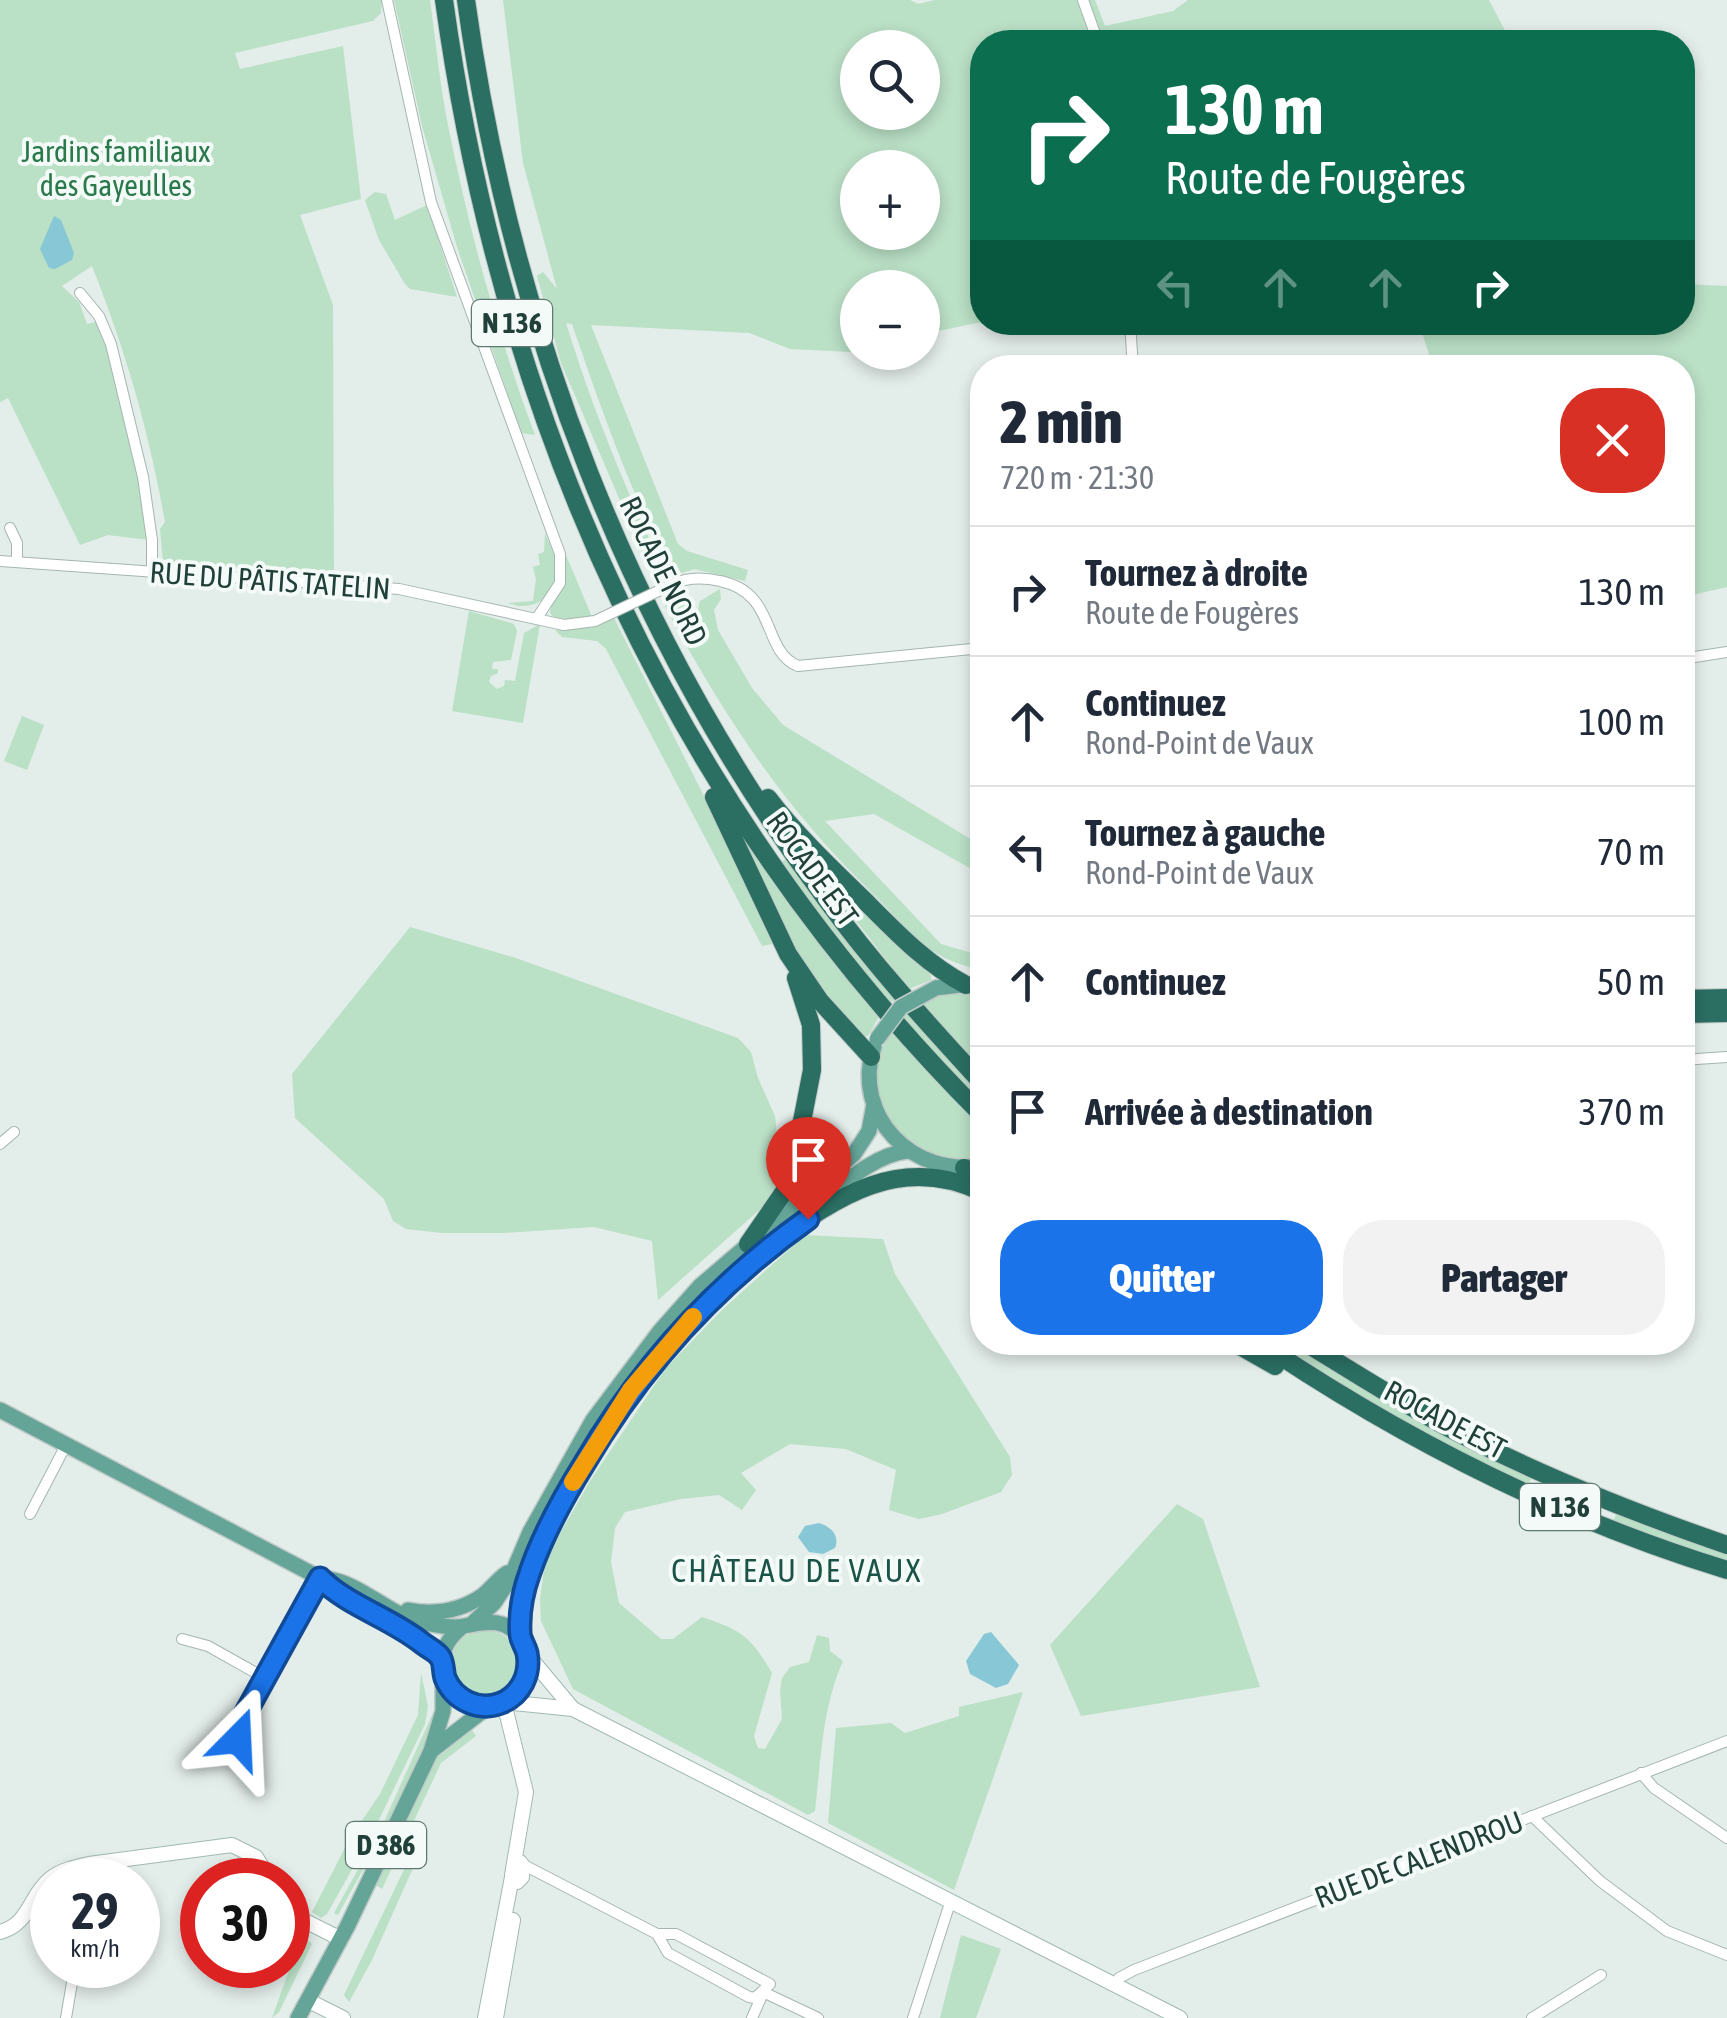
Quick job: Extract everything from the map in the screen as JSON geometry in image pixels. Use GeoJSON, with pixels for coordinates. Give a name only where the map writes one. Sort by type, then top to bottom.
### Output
{"type":"FeatureCollection","features":[{"type":"Feature","properties":{"kind":"highway","name":"ROCADE NORD"},"geometry":{"type":"LineString","coordinates":[[444,0],[474,179],[520,350],[567,486],[632,630]]}},
{"type":"Feature","properties":{"kind":"highway","name":"ROCADE NORD"},"geometry":{"type":"LineString","coordinates":[[466,0],[491,143],[523,281],[582,461],[632,577],[706,717],[794,855],[893,985],[970,1069]]}},
{"type":"Feature","properties":{"kind":"highway"},"geometry":{"type":"LineString","coordinates":[[632,577],[727,738],[782,815],[917,951],[944,973],[970,984]]}},
{"type":"Feature","properties":{"kind":"highway"},"geometry":{"type":"LineString","coordinates":[[632,630],[665,703],[724,813],[788,954],[811,1025],[812,1070],[790,1183],[752,1250]]}},
{"type":"Feature","properties":{"kind":"highway","name":"ROCADE EST"},"geometry":{"type":"LineString","coordinates":[[632,630],[702,756],[803,908],[876,998],[970,1102]]}},
{"type":"Feature","properties":{"kind":"highway"},"geometry":{"type":"LineString","coordinates":[[788,954],[820,1001],[874,1048]]}},
{"type":"Feature","properties":{"kind":"highway"},"geometry":{"type":"LineString","coordinates":[[1695,999],[1727,998]]}},
{"type":"Feature","properties":{"kind":"highway"},"geometry":{"type":"LineString","coordinates":[[1695,1013],[1727,1012]]}},
{"type":"Feature","properties":{"kind":"highway"},"geometry":{"type":"LineString","coordinates":[[752,1250],[876,1182],[925,1176],[970,1187]]}},
{"type":"Feature","properties":{"kind":"highway"},"geometry":{"type":"LineString","coordinates":[[1257,1355],[1350,1409],[1400,1430]]}},
{"type":"Feature","properties":{"kind":"highway","name":"ROCADE EST"},"geometry":{"type":"LineString","coordinates":[[1280,1355],[1400,1430],[1535,1497],[1727,1570]]}},
{"type":"Feature","properties":{"kind":"highway","name":"N 136"},"geometry":{"type":"LineString","coordinates":[[1325,1355],[1413,1408]]}},
{"type":"Feature","properties":{"kind":"highway"},"geometry":{"type":"LineString","coordinates":[[1340,1355],[1413,1408]]}},
{"type":"Feature","properties":{"kind":"highway","name":"ROCADE EST"},"geometry":{"type":"LineString","coordinates":[[1413,1408],[1550,1476],[1727,1544]]}},
{"type":"Feature","properties":{"kind":"main road"},"geometry":{"type":"LineString","coordinates":[[970,986],[936,988],[901,1006],[874,1048],[869,1083],[887,1130],[908,1151],[936,1164],[970,1167]]}},
{"type":"Feature","properties":{"kind":"main road"},"geometry":{"type":"LineString","coordinates":[[431,1751],[524,1682],[522,1598],[530,1572],[549,1525],[604,1429],[667,1344],[752,1250],[854,1154],[869,1131],[874,1104]]}},
{"type":"Feature","properties":{"kind":"main road"},"geometry":{"type":"LineString","coordinates":[[443,1666],[449,1640],[499,1596],[560,1474],[608,1400],[700,1286],[841,1186],[878,1162],[908,1151]]}},
{"type":"Feature","properties":{"kind":"main road"},"geometry":{"type":"LineString","coordinates":[[0,1410],[320,1578],[331,1589],[405,1629],[443,1666],[461,1699],[497,1704]]}},
{"type":"Feature","properties":{"kind":"main road"},"geometry":{"type":"LineString","coordinates":[[368,1596],[415,1612],[442,1612],[473,1601],[502,1575],[511,1572]]}},
{"type":"Feature","properties":{"kind":"main road"},"geometry":{"type":"LineString","coordinates":[[320,1578],[336,1580],[415,1621],[494,1622],[523,1646]]}},
{"type":"Feature","properties":{"kind":"main road","name":"D 386"},"geometry":{"type":"LineString","coordinates":[[298,2018],[341,1939],[431,1751],[443,1711],[443,1666]]}},
{"type":"Feature","properties":{"kind":"street"},"geometry":{"type":"LineString","coordinates":[[388,0],[431,202],[560,554],[560,583],[537,618]]}},
{"type":"Feature","properties":{"kind":"street"},"geometry":{"type":"LineString","coordinates":[[1083,0],[1094,30]]}},
{"type":"Feature","properties":{"kind":"street"},"geometry":{"type":"LineString","coordinates":[[80,292],[99,316],[111,344],[143,477],[153,547],[152,572]]}},
{"type":"Feature","properties":{"kind":"street"},"geometry":{"type":"LineString","coordinates":[[10,528],[18,543],[17,562]]}},
{"type":"Feature","properties":{"kind":"street","name":"RUE DU PÂTIS TATELIN"},"geometry":{"type":"LineString","coordinates":[[0,560],[399,590],[564,626],[596,622],[673,584],[702,578],[742,589],[763,612],[786,659],[798,666],[970,649]]}},
{"type":"Feature","properties":{"kind":"street"},"geometry":{"type":"LineString","coordinates":[[1695,657],[1727,652]]}},
{"type":"Feature","properties":{"kind":"street"},"geometry":{"type":"LineString","coordinates":[[1695,1059],[1727,1057]]}},
{"type":"Feature","properties":{"kind":"street"},"geometry":{"type":"LineString","coordinates":[[0,1144],[14,1132]]}},
{"type":"Feature","properties":{"kind":"street"},"geometry":{"type":"LineString","coordinates":[[30,1514],[66,1445]]}},
{"type":"Feature","properties":{"kind":"street"},"geometry":{"type":"LineString","coordinates":[[234,1734],[320,1578]]}},
{"type":"Feature","properties":{"kind":"street"},"geometry":{"type":"LineString","coordinates":[[182,1639],[208,1646],[265,1678]]}},
{"type":"Feature","properties":{"kind":"street"},"geometry":{"type":"LineString","coordinates":[[523,1646],[573,1708],[1180,2018]]}},
{"type":"Feature","properties":{"kind":"street"},"geometry":{"type":"LineString","coordinates":[[497,1704],[573,1708]]}},
{"type":"Feature","properties":{"kind":"street"},"geometry":{"type":"LineString","coordinates":[[496,2018],[526,1792],[507,1715],[497,1704]]}},
{"type":"Feature","properties":{"kind":"street","name":"RUE DE CALENDROU"},"geometry":{"type":"LineString","coordinates":[[1116,1985],[1134,1970],[1727,1742]]}},
{"type":"Feature","properties":{"kind":"street"},"geometry":{"type":"LineString","coordinates":[[1642,1773],[1654,1788],[1727,1838]]}},
{"type":"Feature","properties":{"kind":"street"},"geometry":{"type":"LineString","coordinates":[[1532,1816],[1600,1881],[1667,1932],[1727,1955]]}},
{"type":"Feature","properties":{"kind":"street"},"geometry":{"type":"LineString","coordinates":[[0,1932],[21,1922],[38,1891],[51,1877],[70,1868],[219,1844],[250,1852],[254,1858]]}},
{"type":"Feature","properties":{"kind":"street"},"geometry":{"type":"LineString","coordinates":[[518,1873],[549,1880],[657,1934],[676,1934],[818,2018]]}},
{"type":"Feature","properties":{"kind":"street"},"geometry":{"type":"LineString","coordinates":[[485,2018],[518,1873]]}},
{"type":"Feature","properties":{"kind":"street"},"geometry":{"type":"LineString","coordinates":[[913,2018],[950,1903]]}},
{"type":"Feature","properties":{"kind":"street"},"geometry":{"type":"LineString","coordinates":[[310,1924],[341,1939]]}},
{"type":"Feature","properties":{"kind":"street"},"geometry":{"type":"LineString","coordinates":[[657,1934],[668,1954],[748,1997],[755,1998],[766,1988]]}},
{"type":"Feature","properties":{"kind":"street"},"geometry":{"type":"LineString","coordinates":[[1532,2018],[1602,1975]]}},
{"type":"Feature","properties":{"kind":"street"},"geometry":{"type":"LineString","coordinates":[[66,2018],[71,1988]]}},
{"type":"Feature","properties":{"kind":"street"},"geometry":{"type":"LineString","coordinates":[[752,2018],[766,1988]]}},
{"type":"Feature","properties":{"kind":"street"},"geometry":{"type":"LineString","coordinates":[[309,2000],[343,2018]]}},
{"type":"Feature","properties":{"kind":"green space","name":"Jardins familiaux des Gayeulles"},"geometry":{"type":"Polygon","coordinates":[[[0,0],[382,0],[381,13],[373,21],[235,53],[240,69],[343,46],[361,199],[300,215],[333,305],[334,575],[163,562],[160,529],[165,522],[152,456],[126,361],[92,266],[62,286],[79,302],[87,324],[96,322],[109,351],[139,472],[149,540],[108,535],[80,545],[8,398],[0,402],[0,0]]]}},
{"type":"Feature","properties":{"kind":"green space"},"geometry":{"type":"Polygon","coordinates":[[[394,0],[430,0],[446,114],[466,208],[497,322],[535,435],[521,433],[457,247],[422,126],[394,0]]]}},
{"type":"Feature","properties":{"kind":"green space"},"geometry":{"type":"Polygon","coordinates":[[[503,0],[910,0],[918,4],[935,0],[1095,0],[1105,26],[1173,11],[1188,0],[1489,0],[1505,30],[970,30],[970,324],[940,331],[940,270],[840,270],[840,352],[790,349],[749,333],[591,325],[678,544],[687,551],[748,570],[745,581],[694,569],[682,573],[668,557],[636,496],[572,324],[566,323],[611,450],[665,573],[655,582],[561,363],[537,276],[543,272],[557,289],[523,163],[503,0]]]}},
{"type":"Feature","properties":{"kind":"green space"},"geometry":{"type":"Polygon","coordinates":[[[375,192],[386,194],[395,220],[427,205],[457,297],[410,289],[405,284],[379,240],[365,200],[375,192]]]}},
{"type":"Feature","properties":{"kind":"green space"},"geometry":{"type":"Polygon","coordinates":[[[1695,285],[1727,286],[1727,587],[1695,594],[1695,355],[1429,355],[1423,335],[1695,335],[1695,285]]]}},
{"type":"Feature","properties":{"kind":"green space"},"geometry":{"type":"Polygon","coordinates":[[[545,533],[557,565],[550,593],[527,606],[508,603],[533,601],[533,567],[540,565],[538,554],[544,552],[545,533]]]}},
{"type":"Feature","properties":{"kind":"green space"},"geometry":{"type":"Polygon","coordinates":[[[563,548],[592,617],[564,621],[550,613],[563,548]]]}},
{"type":"Feature","properties":{"kind":"green space"},"geometry":{"type":"Polygon","coordinates":[[[677,589],[695,623],[700,601],[720,589],[721,599],[714,610],[718,630],[752,688],[783,725],[970,839],[970,868],[874,814],[825,821],[941,944],[970,952],[970,967],[944,958],[917,938],[810,827],[711,688],[666,609],[663,596],[677,589]]]}},
{"type":"Feature","properties":{"kind":"green space"},"geometry":{"type":"Polygon","coordinates":[[[469,611],[514,624],[517,631],[511,660],[493,662],[492,669],[498,669],[498,673],[489,682],[497,689],[504,686],[505,680],[515,681],[524,633],[540,624],[523,723],[452,711],[469,611]]]}},
{"type":"Feature","properties":{"kind":"green space"},"geometry":{"type":"Polygon","coordinates":[[[614,618],[709,806],[772,944],[762,946],[606,649],[597,641],[562,637],[555,630],[594,627],[614,618]]]}},
{"type":"Feature","properties":{"kind":"green space"},"geometry":{"type":"Polygon","coordinates":[[[22,716],[44,725],[27,770],[4,761],[22,716]]]}},
{"type":"Feature","properties":{"kind":"green space"},"geometry":{"type":"Polygon","coordinates":[[[792,838],[916,959],[931,980],[909,989],[792,838]]]}},
{"type":"Feature","properties":{"kind":"green space"},"geometry":{"type":"Polygon","coordinates":[[[749,847],[827,955],[879,1017],[868,1036],[833,1006],[797,961],[745,850],[749,847]]]}},
{"type":"Feature","properties":{"kind":"green space"},"geometry":{"type":"Polygon","coordinates":[[[788,858],[896,998],[889,1005],[779,863],[788,858]]]}},
{"type":"Feature","properties":{"kind":"green space"},"geometry":{"type":"Polygon","coordinates":[[[410,927],[516,958],[738,1038],[751,1052],[775,1116],[783,1189],[658,1300],[652,1241],[594,1227],[442,1233],[406,1229],[393,1221],[384,1199],[295,1118],[292,1074],[410,927]]]}},
{"type":"Feature","properties":{"kind":"green space"},"geometry":{"type":"Polygon","coordinates":[[[946,992],[970,994],[970,1056],[921,1003],[946,992]]]}},
{"type":"Feature","properties":{"kind":"green space"},"geometry":{"type":"Polygon","coordinates":[[[908,1012],[970,1079],[970,1092],[901,1018],[908,1012]]]}},
{"type":"Feature","properties":{"kind":"green space"},"geometry":{"type":"Polygon","coordinates":[[[891,1031],[970,1116],[970,1159],[935,1157],[908,1144],[899,1134],[880,1098],[876,1071],[879,1054],[891,1031]]]}},
{"type":"Feature","properties":{"kind":"green space"},"geometry":{"type":"Polygon","coordinates":[[[805,1235],[883,1239],[895,1274],[1010,1457],[1012,1475],[1001,1492],[919,1519],[889,1510],[896,1470],[846,1449],[790,1444],[741,1473],[756,1490],[742,1510],[719,1495],[681,1499],[625,1512],[615,1528],[611,1562],[619,1603],[661,1639],[673,1639],[702,1617],[736,1631],[751,1643],[772,1673],[754,1736],[758,1748],[765,1749],[782,1719],[782,1678],[790,1667],[809,1662],[817,1635],[829,1638],[830,1651],[843,1661],[826,1716],[815,1811],[808,1815],[573,1689],[541,1621],[540,1600],[545,1560],[590,1481],[666,1368],[722,1310],[805,1235]]]}},
{"type":"Feature","properties":{"kind":"green space"},"geometry":{"type":"Polygon","coordinates":[[[1291,1355],[1310,1355],[1532,1476],[1528,1486],[1422,1433],[1291,1355]]]}},
{"type":"Feature","properties":{"kind":"green space"},"geometry":{"type":"Polygon","coordinates":[[[1177,1504],[1203,1519],[1260,1687],[1081,1716],[1050,1645],[1177,1504]]]}},
{"type":"Feature","properties":{"kind":"green space"},"geometry":{"type":"Polygon","coordinates":[[[1617,1512],[1727,1553],[1727,1563],[1613,1522],[1617,1512]]]}},
{"type":"Feature","properties":{"kind":"green space"},"geometry":{"type":"Polygon","coordinates":[[[485,1630],[509,1640],[519,1664],[509,1688],[485,1698],[461,1688],[451,1664],[461,1640],[485,1630]]]}},
{"type":"Feature","properties":{"kind":"green space"},"geometry":{"type":"Polygon","coordinates":[[[421,1673],[428,1706],[425,1724],[375,1828],[327,1914],[321,1918],[312,1912],[350,1838],[380,1794],[418,1715],[421,1673]]]}},
{"type":"Feature","properties":{"kind":"green space"},"geometry":{"type":"Polygon","coordinates":[[[1023,1692],[954,1890],[828,1823],[836,1728],[891,1723],[905,1733],[959,1716],[959,1707],[1023,1692]]]}},
{"type":"Feature","properties":{"kind":"green space"},"geometry":{"type":"Polygon","coordinates":[[[433,1713],[438,1713],[437,1721],[338,1915],[334,1913],[382,1826],[433,1713]]]}},
{"type":"Feature","properties":{"kind":"green space"},"geometry":{"type":"Polygon","coordinates":[[[472,1730],[476,1736],[441,1763],[382,1889],[376,1885],[437,1758],[472,1730]]]}},
{"type":"Feature","properties":{"kind":"green space"},"geometry":{"type":"Polygon","coordinates":[[[411,1855],[417,1859],[349,2002],[344,1995],[411,1855]]]}},
{"type":"Feature","properties":{"kind":"green space"},"geometry":{"type":"Polygon","coordinates":[[[961,1935],[1001,1949],[976,2018],[940,2018],[961,1935]]]}},
{"type":"Feature","properties":{"kind":"green space"},"geometry":{"type":"Polygon","coordinates":[[[283,1988],[291,1988],[279,2012],[272,2018],[283,1988]]]}},
{"type":"Feature","properties":{"kind":"water"},"geometry":{"type":"Polygon","coordinates":[[[54,216],[61,220],[74,253],[72,260],[55,269],[49,268],[40,249],[54,216]]]}},
{"type":"Feature","properties":{"kind":"water"},"geometry":{"type":"Polygon","coordinates":[[[819,1523],[831,1529],[836,1539],[835,1548],[823,1554],[809,1552],[798,1537],[805,1526],[819,1523]]]}},
{"type":"Feature","properties":{"kind":"water"},"geometry":{"type":"Polygon","coordinates":[[[991,1632],[1019,1665],[1008,1684],[996,1688],[970,1674],[966,1661],[984,1634],[991,1632]]]}},
{"type":"Feature","properties":{"kind":"slow traffic"},"geometry":{"type":"LineString","coordinates":[[573,1482],[631,1390],[693,1317]]}},
{"type":"Feature","properties":{"kind":"district","name":"CHÂTEAU DE VAUX"},"geometry":{"type":"Point","coordinates":[797,1571]}},
{"type":"Feature","properties":{"kind":"route"},"geometry":{"type":"LineString","coordinates":[[238,1739],[234,1734],[320,1578],[331,1589],[405,1629],[442,1659],[448,1685],[461,1699],[476,1706],[489,1706],[512,1697],[527,1673],[520,1617],[530,1572],[549,1525],[604,1429],[667,1344],[711,1296],[756,1256],[808,1219]]}}]}
